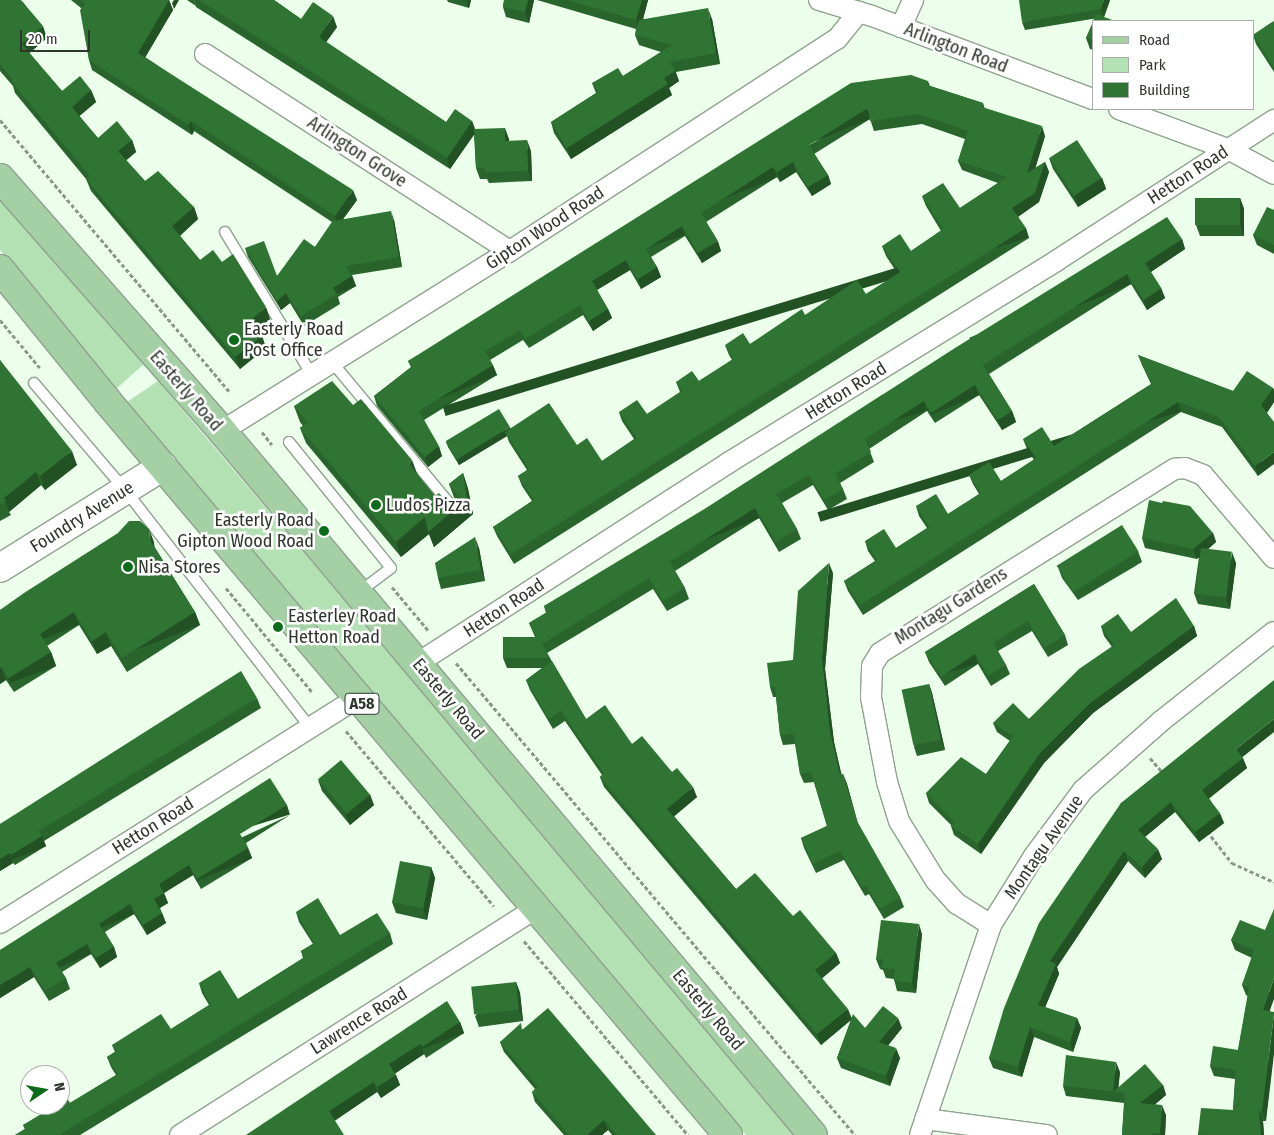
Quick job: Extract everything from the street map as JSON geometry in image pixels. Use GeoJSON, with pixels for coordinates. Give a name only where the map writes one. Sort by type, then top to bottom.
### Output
{"type":"FeatureCollection","features":[{"type":"Feature","properties":{"kind":"main road","name":"Easterly Road"},"geometry":{"type":"LineString","coordinates":[[0,178],[222,431],[812,1135]]}},
{"type":"Feature","properties":{"kind":"main road","name":"A58"},"geometry":{"type":"LineString","coordinates":[[0,269],[357,698],[538,907],[728,1135]]}},
{"type":"Feature","properties":{"kind":"street","name":"Arlington Road"},"geometry":{"type":"LineString","coordinates":[[819,0],[901,27],[1092,99]]}},
{"type":"Feature","properties":{"kind":"street"},"geometry":{"type":"LineString","coordinates":[[901,27],[913,0]]}},
{"type":"Feature","properties":{"kind":"street","name":"Gipton Wood Road"},"geometry":{"type":"LineString","coordinates":[[222,431],[510,251],[837,38],[859,12]]}},
{"type":"Feature","properties":{"kind":"street","name":"Arlington Grove"},"geometry":{"type":"LineString","coordinates":[[205,54],[510,251]]}},
{"type":"Feature","properties":{"kind":"street"},"geometry":{"type":"LineString","coordinates":[[1122,110],[1228,149],[1274,174]]}},
{"type":"Feature","properties":{"kind":"street","name":"Hetton Road"},"geometry":{"type":"LineString","coordinates":[[418,663],[728,463],[1056,261],[1274,120]]}},
{"type":"Feature","properties":{"kind":"street","name":"Foundry Avenue"},"geometry":{"type":"LineString","coordinates":[[0,568],[126,491],[163,466]]}},
{"type":"Feature","properties":{"kind":"street","name":"Montagu Gardens"},"geometry":{"type":"LineString","coordinates":[[991,925],[957,904],[936,881],[900,821],[887,782],[869,681],[872,666],[880,653],[1175,469],[1194,470],[1203,475],[1274,558]]}},
{"type":"Feature","properties":{"kind":"street","name":"Montagu Avenue"},"geometry":{"type":"LineString","coordinates":[[923,1127],[991,925],[1034,856],[1083,790],[1138,741],[1274,632]]}},
{"type":"Feature","properties":{"kind":"street","name":"Hetton Road"},"geometry":{"type":"LineString","coordinates":[[0,923],[357,698]]}},
{"type":"Feature","properties":{"kind":"street","name":"Lawrence Road"},"geometry":{"type":"LineString","coordinates":[[180,1135],[538,907]]}},
{"type":"Feature","properties":{"kind":"street"},"geometry":{"type":"LineString","coordinates":[[923,1127],[1047,1135]]}},
{"type":"Feature","properties":{"kind":"lane"},"geometry":{"type":"LineString","coordinates":[[225,232],[312,375]]}},
{"type":"Feature","properties":{"kind":"lane"},"geometry":{"type":"LineString","coordinates":[[332,362],[459,515]]}},
{"type":"Feature","properties":{"kind":"lane"},"geometry":{"type":"LineString","coordinates":[[34,384],[126,491],[310,727]]}},
{"type":"Feature","properties":{"kind":"lane"},"geometry":{"type":"LineString","coordinates":[[289,442],[391,568],[358,592]]}},
{"type":"Feature","properties":{"kind":"path"},"geometry":{"type":"LineString","coordinates":[[0,120],[230,392]]}},
{"type":"Feature","properties":{"kind":"path"},"geometry":{"type":"LineString","coordinates":[[449,655],[855,1135]]}},
{"type":"Feature","properties":{"kind":"path"},"geometry":{"type":"LineString","coordinates":[[344,728],[494,906]]}},
{"type":"Feature","properties":{"kind":"path"},"geometry":{"type":"LineString","coordinates":[[1138,741],[1167,779]]}},
{"type":"Feature","properties":{"kind":"path"},"geometry":{"type":"LineString","coordinates":[[1203,825],[1232,863],[1274,882]]}},
{"type":"Feature","properties":{"kind":"path"},"geometry":{"type":"LineString","coordinates":[[522,938],[688,1135]]}},
{"type":"Feature","properties":{"kind":"green space"},"geometry":{"type":"Polygon","coordinates":[[[0,191],[145,363],[116,389],[0,250],[0,191]]]}},
{"type":"Feature","properties":{"kind":"green space"},"geometry":{"type":"Polygon","coordinates":[[[158,381],[797,1135],[746,1135],[127,402],[158,381]]]}},
{"type":"Feature","properties":{"kind":"building"},"geometry":{"type":"Polygon","coordinates":[[[0,0],[21,0],[43,26],[22,44],[62,91],[80,76],[91,90],[72,107],[98,138],[117,121],[132,140],[118,151],[145,181],[158,171],[194,207],[172,226],[200,260],[213,250],[222,262],[233,254],[266,307],[250,321],[262,336],[235,357],[86,179],[90,176],[11,81],[13,80],[0,64],[0,0]]]}},
{"type":"Feature","properties":{"kind":"building"},"geometry":{"type":"Polygon","coordinates":[[[80,0],[169,0],[138,53],[353,190],[335,216],[191,121],[188,125],[89,60],[80,10],[86,4],[80,0]]]}},
{"type":"Feature","properties":{"kind":"building"},"geometry":{"type":"Polygon","coordinates":[[[199,0],[274,0],[301,19],[313,2],[333,16],[319,37],[446,122],[455,109],[472,121],[447,158],[199,0]]]}},
{"type":"Feature","properties":{"kind":"building"},"geometry":{"type":"Polygon","coordinates":[[[504,0],[528,0],[525,12],[503,7],[504,0]]]}},
{"type":"Feature","properties":{"kind":"building"},"geometry":{"type":"Polygon","coordinates":[[[567,0],[642,0],[636,20],[567,0]]]}},
{"type":"Feature","properties":{"kind":"building"},"geometry":{"type":"Polygon","coordinates":[[[1019,0],[1104,0],[1101,9],[1022,22],[1019,0]]]}},
{"type":"Feature","properties":{"kind":"building"},"geometry":{"type":"Polygon","coordinates":[[[708,8],[716,53],[670,62],[675,71],[664,78],[668,84],[567,148],[551,122],[598,92],[592,83],[618,68],[623,76],[672,45],[635,35],[639,20],[708,8]]]}},
{"type":"Feature","properties":{"kind":"building"},"geometry":{"type":"Polygon","coordinates":[[[1096,14],[1112,20],[1093,20],[1096,14]]]}},
{"type":"Feature","properties":{"kind":"building"},"geometry":{"type":"Polygon","coordinates":[[[1274,21],[1274,68],[1254,37],[1254,34],[1274,21]]]}},
{"type":"Feature","properties":{"kind":"building"},"geometry":{"type":"Polygon","coordinates":[[[1092,24],[1092,40],[1086,38],[1092,24]]]}},
{"type":"Feature","properties":{"kind":"building"},"geometry":{"type":"Polygon","coordinates":[[[911,75],[928,81],[927,85],[983,103],[982,107],[1042,126],[1027,173],[1045,162],[1035,193],[1012,208],[1026,228],[511,554],[493,527],[534,500],[518,476],[529,469],[505,432],[549,403],[577,445],[587,438],[602,461],[637,438],[619,412],[637,400],[647,414],[682,391],[676,382],[692,371],[699,381],[733,359],[725,345],[743,333],[750,344],[802,309],[805,315],[857,280],[866,294],[900,272],[882,246],[900,234],[911,251],[943,229],[922,196],[943,183],[960,208],[1007,177],[958,161],[968,131],[918,114],[870,121],[868,108],[809,145],[828,175],[808,187],[793,162],[777,172],[773,167],[701,213],[718,241],[698,253],[682,226],[646,249],[657,267],[638,279],[626,260],[592,281],[608,309],[589,321],[580,305],[525,339],[520,330],[485,351],[493,365],[419,411],[439,446],[425,457],[374,396],[412,367],[408,361],[851,83],[911,75]]]}},
{"type":"Feature","properties":{"kind":"building"},"geometry":{"type":"Polygon","coordinates":[[[505,128],[505,141],[527,140],[528,171],[485,172],[485,168],[476,168],[474,129],[505,128]]]}},
{"type":"Feature","properties":{"kind":"building"},"geometry":{"type":"Polygon","coordinates":[[[1077,140],[1102,178],[1074,196],[1049,158],[1077,140]]]}},
{"type":"Feature","properties":{"kind":"building"},"geometry":{"type":"Polygon","coordinates":[[[1195,198],[1240,198],[1240,225],[1195,225],[1195,198]]]}},
{"type":"Feature","properties":{"kind":"building"},"geometry":{"type":"Polygon","coordinates":[[[1267,207],[1274,210],[1274,245],[1253,235],[1267,207]]]}},
{"type":"Feature","properties":{"kind":"building"},"geometry":{"type":"Polygon","coordinates":[[[391,211],[399,257],[346,266],[352,276],[333,288],[337,294],[301,316],[286,293],[277,301],[245,248],[264,241],[277,276],[304,239],[315,247],[333,221],[391,211]]]}},
{"type":"Feature","properties":{"kind":"building"},"geometry":{"type":"Polygon","coordinates":[[[1167,217],[1182,239],[1145,263],[1161,288],[1144,300],[1127,274],[983,365],[1012,411],[998,420],[975,385],[931,413],[924,401],[865,439],[871,452],[835,474],[843,489],[824,500],[809,475],[776,494],[797,529],[776,542],[755,508],[670,562],[685,588],[663,601],[649,578],[542,644],[550,658],[503,658],[503,637],[537,637],[529,623],[547,612],[544,606],[706,508],[955,348],[1167,217]]]}},
{"type":"Feature","properties":{"kind":"building"},"geometry":{"type":"Polygon","coordinates":[[[1138,355],[1233,391],[1247,371],[1273,388],[1261,405],[1274,422],[1274,452],[1255,466],[1219,417],[1178,402],[860,605],[844,581],[877,560],[865,541],[884,529],[896,548],[929,527],[916,506],[936,494],[948,514],[981,493],[969,475],[989,462],[1001,481],[1036,458],[1023,439],[1042,427],[1054,446],[1152,384],[1138,355]]]}},
{"type":"Feature","properties":{"kind":"building"},"geometry":{"type":"Polygon","coordinates":[[[0,360],[72,451],[40,476],[36,472],[4,498],[6,501],[0,505],[0,360]]]}},
{"type":"Feature","properties":{"kind":"building"},"geometry":{"type":"Polygon","coordinates":[[[332,381],[353,405],[361,399],[412,460],[409,464],[435,496],[439,493],[451,506],[457,505],[460,499],[449,484],[463,473],[467,499],[428,532],[425,517],[396,542],[300,428],[307,422],[294,406],[332,381]]]}},
{"type":"Feature","properties":{"kind":"building"},"geometry":{"type":"Polygon","coordinates":[[[499,409],[510,427],[457,459],[446,441],[499,409]]]}},
{"type":"Feature","properties":{"kind":"building"},"geometry":{"type":"Polygon","coordinates":[[[1149,500],[1190,506],[1213,533],[1193,549],[1142,538],[1149,500]]]}},
{"type":"Feature","properties":{"kind":"building"},"geometry":{"type":"Polygon","coordinates":[[[129,521],[140,521],[149,529],[150,540],[195,612],[122,658],[106,632],[92,641],[74,612],[40,634],[51,652],[9,678],[0,668],[0,610],[118,533],[129,521]]]}},
{"type":"Feature","properties":{"kind":"building"},"geometry":{"type":"Polygon","coordinates":[[[1122,525],[1138,551],[1073,592],[1057,566],[1122,525]]]}},
{"type":"Feature","properties":{"kind":"building"},"geometry":{"type":"Polygon","coordinates":[[[475,537],[481,570],[438,578],[435,563],[475,537]]]}},
{"type":"Feature","properties":{"kind":"building"},"geometry":{"type":"Polygon","coordinates":[[[1201,548],[1232,552],[1226,597],[1195,594],[1201,548]]]}},
{"type":"Feature","properties":{"kind":"building"},"geometry":{"type":"Polygon","coordinates":[[[829,563],[822,659],[830,732],[840,775],[843,774],[857,821],[900,897],[880,909],[866,885],[862,887],[840,851],[813,864],[801,838],[827,826],[811,772],[800,774],[794,734],[780,735],[775,687],[770,687],[767,663],[793,660],[798,591],[829,563]]]}},
{"type":"Feature","properties":{"kind":"building"},"geometry":{"type":"Polygon","coordinates":[[[1034,584],[1065,635],[1044,648],[1028,621],[993,643],[1006,665],[988,676],[975,654],[941,677],[925,652],[1034,584]]]}},
{"type":"Feature","properties":{"kind":"building"},"geometry":{"type":"Polygon","coordinates":[[[1176,598],[1194,626],[1089,704],[1040,753],[978,844],[951,826],[954,821],[926,793],[961,757],[986,774],[1013,736],[993,723],[1013,703],[1029,719],[1079,669],[1114,645],[1101,626],[1118,614],[1131,632],[1176,598]]]}},
{"type":"Feature","properties":{"kind":"building"},"geometry":{"type":"Polygon","coordinates":[[[552,661],[586,719],[605,705],[632,744],[642,736],[672,772],[677,768],[693,787],[667,809],[736,889],[755,873],[793,916],[800,910],[836,953],[815,970],[848,1009],[817,1034],[600,777],[604,773],[561,711],[549,719],[526,680],[552,661]]]}},
{"type":"Feature","properties":{"kind":"building"},"geometry":{"type":"Polygon","coordinates":[[[241,671],[257,698],[39,831],[42,836],[11,855],[10,853],[0,859],[0,824],[241,671]]]}},
{"type":"Feature","properties":{"kind":"building"},"geometry":{"type":"Polygon","coordinates":[[[1274,680],[1274,719],[1236,749],[1243,758],[1202,790],[1220,813],[1195,832],[1171,802],[1138,830],[1158,849],[1142,867],[1124,851],[1050,961],[1056,964],[1038,1005],[1077,1018],[1070,1042],[1030,1027],[1018,1067],[989,1058],[1004,1008],[1039,923],[1121,803],[1274,680]]]}},
{"type":"Feature","properties":{"kind":"building"},"geometry":{"type":"Polygon","coordinates":[[[929,684],[941,740],[913,746],[902,690],[929,684]]]}},
{"type":"Feature","properties":{"kind":"building"},"geometry":{"type":"Polygon","coordinates":[[[341,760],[370,794],[347,814],[318,779],[341,760]]]}},
{"type":"Feature","properties":{"kind":"building"},"geometry":{"type":"Polygon","coordinates":[[[270,778],[287,805],[240,834],[248,848],[197,879],[189,865],[159,884],[164,893],[154,899],[162,913],[143,925],[130,904],[99,924],[114,947],[96,958],[87,944],[56,963],[66,978],[45,991],[30,967],[0,985],[0,950],[270,778]]]}},
{"type":"Feature","properties":{"kind":"building"},"geometry":{"type":"Polygon","coordinates":[[[400,861],[431,867],[423,908],[392,902],[400,861]]]}},
{"type":"Feature","properties":{"kind":"building"},"geometry":{"type":"Polygon","coordinates":[[[318,898],[340,935],[377,913],[390,933],[59,1135],[15,1135],[25,1129],[23,1125],[40,1115],[70,1115],[70,1103],[118,1074],[107,1057],[116,1051],[112,1045],[161,1014],[171,1029],[211,1004],[199,983],[220,970],[238,999],[304,958],[301,951],[314,943],[296,912],[318,898]]]}},
{"type":"Feature","properties":{"kind":"building"},"geometry":{"type":"Polygon","coordinates":[[[1274,909],[1274,978],[1263,1010],[1274,1012],[1274,1014],[1262,1111],[1259,1111],[1261,1135],[1198,1134],[1201,1108],[1233,1110],[1236,1070],[1210,1066],[1213,1046],[1238,1050],[1249,987],[1242,985],[1254,950],[1231,940],[1240,920],[1265,930],[1274,909]]]}},
{"type":"Feature","properties":{"kind":"building"},"geometry":{"type":"Polygon","coordinates":[[[881,920],[919,924],[912,983],[894,981],[895,969],[882,968],[883,960],[876,959],[881,920]]]}},
{"type":"Feature","properties":{"kind":"building"},"geometry":{"type":"Polygon","coordinates":[[[516,982],[519,1010],[474,1015],[471,987],[516,982]]]}},
{"type":"Feature","properties":{"kind":"building"},"geometry":{"type":"Polygon","coordinates":[[[447,1001],[460,1022],[422,1047],[420,1044],[389,1064],[396,1075],[377,1087],[374,1082],[329,1111],[344,1135],[246,1135],[447,1001]]]}},
{"type":"Feature","properties":{"kind":"building"},"geometry":{"type":"Polygon","coordinates":[[[883,1006],[898,1018],[879,1042],[896,1048],[886,1076],[837,1058],[853,1014],[865,1028],[883,1006]]]}},
{"type":"Feature","properties":{"kind":"building"},"geometry":{"type":"Polygon","coordinates":[[[548,1008],[656,1135],[617,1135],[604,1120],[587,1135],[569,1135],[532,1092],[538,1087],[500,1042],[521,1023],[522,1030],[548,1008]]]}},
{"type":"Feature","properties":{"kind":"building"},"geometry":{"type":"Polygon","coordinates":[[[1066,1055],[1116,1062],[1113,1092],[1063,1086],[1066,1055]]]}},
{"type":"Feature","properties":{"kind":"building"},"geometry":{"type":"Polygon","coordinates":[[[1145,1064],[1163,1085],[1140,1103],[1162,1105],[1160,1133],[1152,1133],[1152,1135],[1122,1135],[1125,1093],[1113,1092],[1145,1064]]]}},
{"type":"Feature","properties":{"kind":"place","name":"Easterly Road Post Office"},"geometry":{"type":"Point","coordinates":[234,340]}},
{"type":"Feature","properties":{"kind":"place","name":"Ludos Pizza"},"geometry":{"type":"Point","coordinates":[376,505]}},
{"type":"Feature","properties":{"kind":"place","name":"Easterly Road Gipton Wood Road"},"geometry":{"type":"Point","coordinates":[324,531]}},
{"type":"Feature","properties":{"kind":"place","name":"Nisa Stores"},"geometry":{"type":"Point","coordinates":[128,567]}},
{"type":"Feature","properties":{"kind":"place","name":"Easterley Road Hetton Road"},"geometry":{"type":"Point","coordinates":[278,627]}}]}
